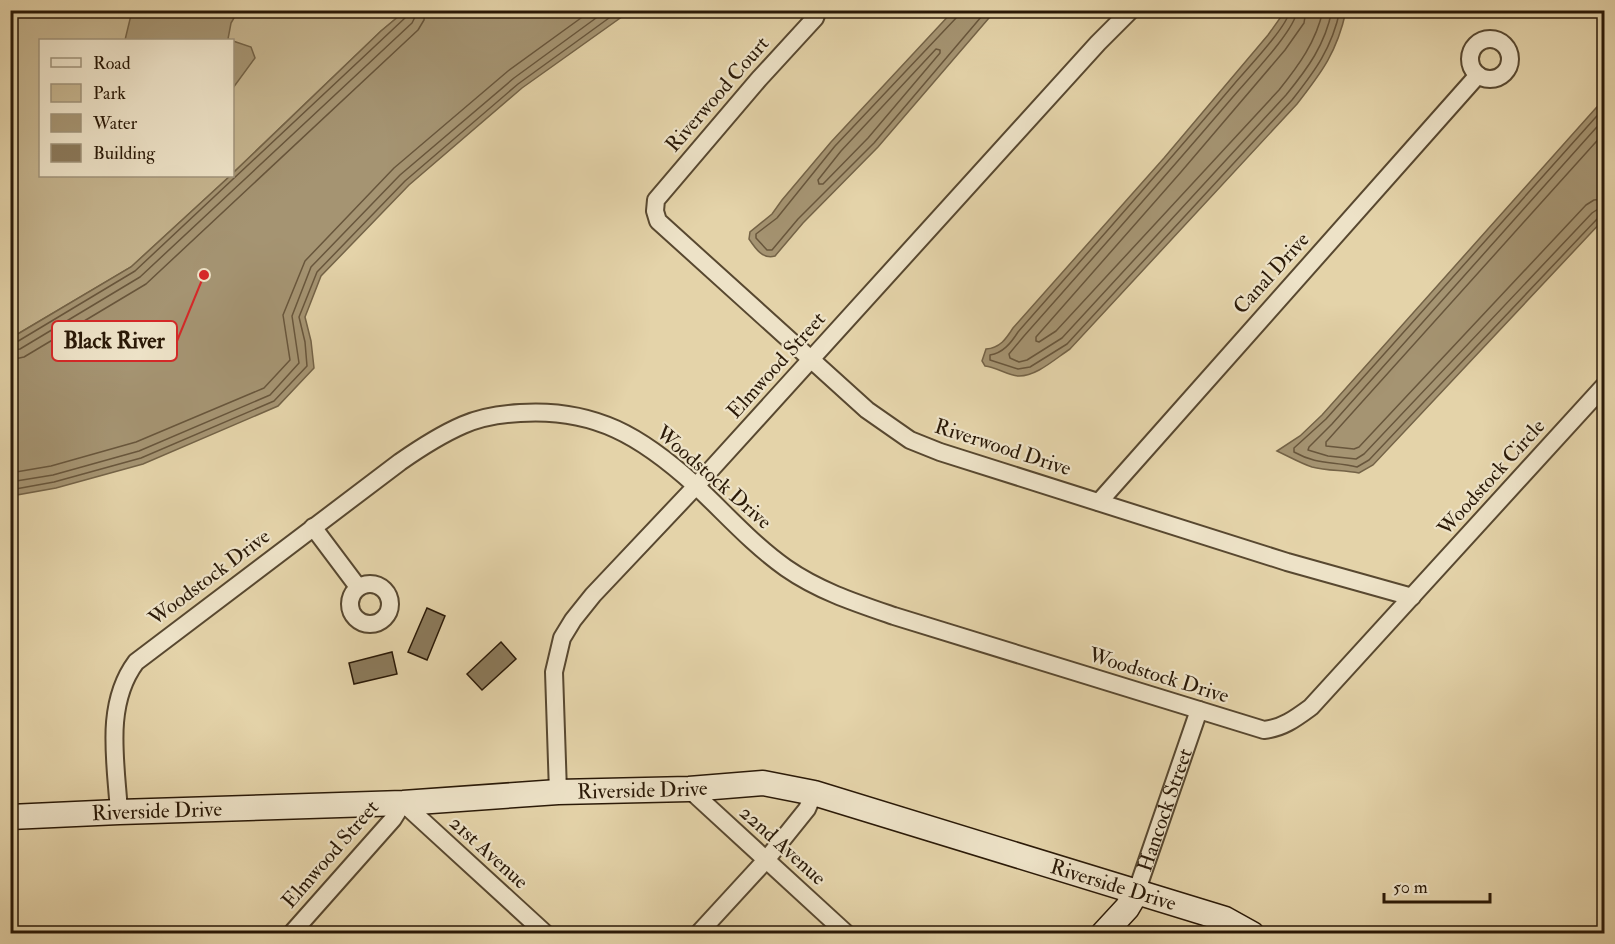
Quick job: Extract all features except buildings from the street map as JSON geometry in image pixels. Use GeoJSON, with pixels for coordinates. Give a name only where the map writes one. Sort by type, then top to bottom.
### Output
{"type":"FeatureCollection","features":[{"type":"Feature","properties":{"kind":"street","name":"Riverwood Court"},"geometry":{"type":"LineString","coordinates":[[655,211],[656,200],[669,183],[815,18],[818,10]]}},
{"type":"Feature","properties":{"kind":"street","name":"Elmwood Street"},"geometry":{"type":"LineString","coordinates":[[558,792],[554,672],[562,638],[573,620],[593,595],[812,360],[1098,43],[1131,10]]}},
{"type":"Feature","properties":{"kind":"street","name":"Canal Drive"},"geometry":{"type":"LineString","coordinates":[[1099,501],[1478,75]]}},
{"type":"Feature","properties":{"kind":"street","name":"Riverwood Drive"},"geometry":{"type":"LineString","coordinates":[[655,211],[658,221],[867,410],[910,440],[940,452],[1287,562],[1412,597]]}},
{"type":"Feature","properties":{"kind":"street","name":"Woodstock Circle"},"geometry":{"type":"LineString","coordinates":[[1412,597],[1605,386]]}},
{"type":"Feature","properties":{"kind":"street","name":"Woodstock Drive"},"geometry":{"type":"LineString","coordinates":[[118,812],[116,705],[130,671],[152,648],[435,438],[464,424],[505,414],[558,412],[600,422],[638,440],[696,486],[762,549],[788,569],[834,595],[1264,730],[1284,725],[1311,707],[1412,597]]}},
{"type":"Feature","properties":{"kind":"street"},"geometry":{"type":"LineString","coordinates":[[313,527],[358,587]]}},
{"type":"Feature","properties":{"kind":"street","name":"Hancock Street"},"geometry":{"type":"LineString","coordinates":[[1104,933],[1127,908],[1136,893],[1199,710]]}},
{"type":"Feature","properties":{"kind":"street","name":"Riverside Drive"},"geometry":{"type":"LineString","coordinates":[[10,818],[118,812],[403,803],[558,792],[688,789],[763,783],[813,793],[1225,919],[1252,933]]}},
{"type":"Feature","properties":{"kind":"street","name":"22nd Avenue"},"geometry":{"type":"LineString","coordinates":[[688,789],[847,933]]}},
{"type":"Feature","properties":{"kind":"street"},"geometry":{"type":"LineString","coordinates":[[698,933],[766,860],[807,809],[813,793]]}},
{"type":"Feature","properties":{"kind":"street","name":"Elmwood Street"},"geometry":{"type":"LineString","coordinates":[[291,933],[393,819],[403,803]]}},
{"type":"Feature","properties":{"kind":"street","name":"21st Avenue"},"geometry":{"type":"LineString","coordinates":[[403,803],[546,933]]}},
{"type":"Feature","properties":{"kind":"green space"},"geometry":{"type":"Polygon","coordinates":[[[11,11],[405,11],[381,31],[234,172],[234,39],[39,39],[39,177],[229,177],[131,267],[11,338],[11,11]]]}},
{"type":"Feature","properties":{"kind":"water"},"geometry":{"type":"Polygon","coordinates":[[[132,10],[238,11],[231,23],[228,39],[125,39],[132,10]]]}},
{"type":"Feature","properties":{"kind":"water"},"geometry":{"type":"Polygon","coordinates":[[[405,11],[630,11],[522,88],[409,185],[321,276],[305,317],[314,368],[278,406],[143,464],[56,488],[11,496],[11,338],[131,267],[229,177],[234,177],[234,172],[381,31],[405,11]]]}},
{"type":"Feature","properties":{"kind":"water"},"geometry":{"type":"Polygon","coordinates":[[[953,11],[995,11],[878,147],[803,223],[775,256],[767,256],[760,252],[749,239],[750,232],[772,214],[831,142],[953,11]]]}},
{"type":"Feature","properties":{"kind":"water"},"geometry":{"type":"Polygon","coordinates":[[[1285,11],[1346,11],[1328,61],[1297,104],[1070,349],[1039,370],[1025,375],[1018,376],[985,366],[982,361],[986,349],[999,345],[1005,339],[1164,158],[1268,35],[1285,11]]]}},
{"type":"Feature","properties":{"kind":"water"},"geometry":{"type":"Polygon","coordinates":[[[234,41],[251,47],[255,58],[234,87],[234,41]]]}},
{"type":"Feature","properties":{"kind":"water"},"geometry":{"type":"Polygon","coordinates":[[[1604,99],[1604,219],[1373,465],[1359,473],[1323,469],[1312,467],[1277,451],[1300,436],[1322,415],[1604,99]]]}},
{"type":"Feature","properties":{"kind":"place","name":"Black River"},"geometry":{"type":"Point","coordinates":[204,275]}}]}
